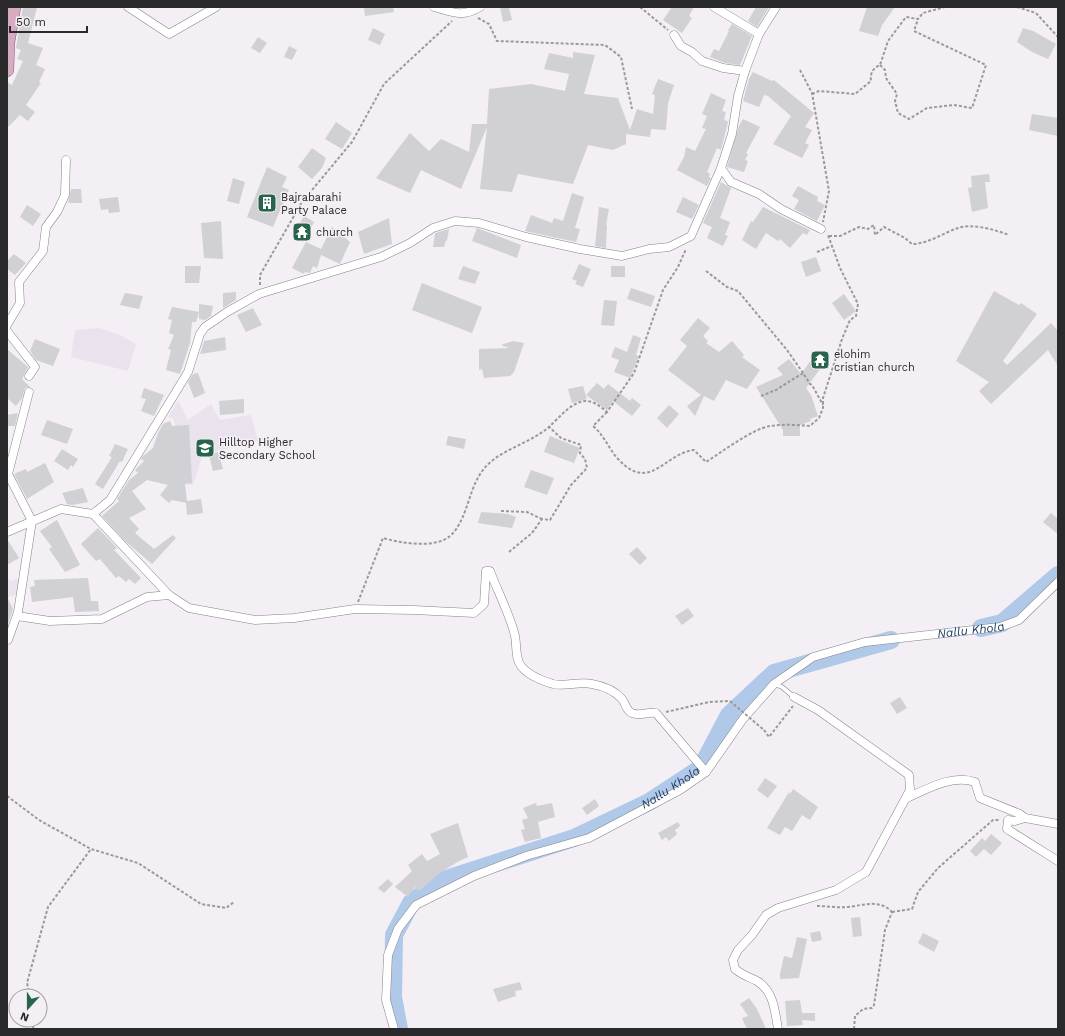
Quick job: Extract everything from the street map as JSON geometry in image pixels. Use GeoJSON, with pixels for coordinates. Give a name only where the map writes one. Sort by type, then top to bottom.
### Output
{"type":"FeatureCollection","features":[{"type":"Feature","properties":{"kind":"main road"},"geometry":{"type":"LineString","coordinates":[[7,70],[8,40],[14,7]]}},
{"type":"Feature","properties":{"kind":"street"},"geometry":{"type":"LineString","coordinates":[[128,7],[169,34],[216,7]]}},
{"type":"Feature","properties":{"kind":"street"},"geometry":{"type":"LineString","coordinates":[[434,7],[459,14],[471,12],[480,7]]}},
{"type":"Feature","properties":{"kind":"street"},"geometry":{"type":"LineString","coordinates":[[714,7],[759,34]]}},
{"type":"Feature","properties":{"kind":"street"},"geometry":{"type":"LineString","coordinates":[[93,514],[110,500],[188,372],[200,334],[205,327],[227,312],[259,294],[381,257],[410,243],[433,228],[455,221],[479,223],[564,246],[622,256],[649,249],[669,248],[691,236],[721,168],[732,134],[738,96],[745,71],[759,34],[776,7]]}},
{"type":"Feature","properties":{"kind":"street"},"geometry":{"type":"LineString","coordinates":[[674,35],[681,46],[692,52],[702,61],[723,68],[745,71]]}},
{"type":"Feature","properties":{"kind":"street"},"geometry":{"type":"LineString","coordinates":[[7,325],[20,304],[19,282],[43,251],[46,227],[57,212],[65,195],[66,160]]}},
{"type":"Feature","properties":{"kind":"street"},"geometry":{"type":"LineString","coordinates":[[721,168],[731,182],[759,194],[781,209],[822,229]]}},
{"type":"Feature","properties":{"kind":"street"},"geometry":{"type":"LineString","coordinates":[[7,331],[35,368],[29,376]]}},
{"type":"Feature","properties":{"kind":"street"},"geometry":{"type":"LineString","coordinates":[[8,643],[17,616],[32,521],[8,474],[29,392]]}},
{"type":"Feature","properties":{"kind":"street"},"geometry":{"type":"LineString","coordinates":[[7,532],[60,509],[93,514],[169,595],[189,608],[255,620],[294,618],[355,610],[414,610],[474,613],[484,604],[486,571],[490,571],[515,636],[518,657],[521,665],[527,672],[555,685],[576,682],[592,684],[614,692],[623,700],[628,711],[634,714],[640,715],[648,711],[656,713],[706,772]]}},
{"type":"Feature","properties":{"kind":"street"},"geometry":{"type":"LineString","coordinates":[[394,1029],[386,1000],[388,955],[398,929],[416,905],[474,876],[526,856],[589,838],[680,790],[706,772],[743,719],[774,684],[813,657],[865,642],[1000,627],[1019,620],[1058,582]]}},
{"type":"Feature","properties":{"kind":"street"},"geometry":{"type":"LineString","coordinates":[[17,616],[50,621],[102,619],[147,597],[169,595]]}},
{"type":"Feature","properties":{"kind":"street"},"geometry":{"type":"LineString","coordinates":[[778,1029],[772,1000],[767,989],[757,981],[744,976],[735,969],[733,960],[738,950],[752,935],[766,915],[778,908],[836,890],[866,872],[910,790],[909,775],[818,710],[797,698]]}},
{"type":"Feature","properties":{"kind":"street"},"geometry":{"type":"LineString","coordinates":[[907,798],[954,780],[965,778],[975,782],[980,798],[1020,814],[1025,818]]}},
{"type":"Feature","properties":{"kind":"street"},"geometry":{"type":"LineString","coordinates":[[1058,824],[1025,818],[1015,821],[1008,820],[1007,829],[1058,860]]}},
{"type":"Feature","properties":{"kind":"lane"},"geometry":{"type":"LineString","coordinates":[[774,684],[782,687],[797,698]]}},
{"type":"Feature","properties":{"kind":"path"},"geometry":{"type":"LineString","coordinates":[[480,7],[475,16],[489,24],[497,41],[605,45],[621,57],[632,109]]}},
{"type":"Feature","properties":{"kind":"path"},"geometry":{"type":"LineString","coordinates":[[640,7],[674,35]]}},
{"type":"Feature","properties":{"kind":"path"},"geometry":{"type":"LineString","coordinates":[[880,65],[885,70],[886,78],[897,94],[895,101],[898,113],[909,119],[927,108],[954,105],[972,108],[986,65],[914,31],[918,19],[923,13],[945,7]]}},
{"type":"Feature","properties":{"kind":"path"},"geometry":{"type":"LineString","coordinates":[[1017,7],[1036,13],[1058,37]]}},
{"type":"Feature","properties":{"kind":"path"},"geometry":{"type":"LineString","coordinates":[[259,294],[260,274],[302,202],[352,142],[384,84],[459,14]]}},
{"type":"Feature","properties":{"kind":"path"},"geometry":{"type":"LineString","coordinates":[[812,94],[819,91],[855,94],[870,81],[870,75],[875,67],[880,65],[888,41],[897,27],[906,17],[918,19]]}},
{"type":"Feature","properties":{"kind":"path"},"geometry":{"type":"LineString","coordinates":[[691,236],[678,267],[663,290],[630,381],[607,412],[593,426],[601,434],[617,459],[633,472],[638,474],[655,469],[678,457],[684,451],[694,450],[706,462],[742,439],[769,426],[782,424],[810,426],[820,418],[824,398],[842,339],[850,320],[856,316],[858,304],[846,282],[829,236],[822,229],[828,191],[812,94],[800,70]]}},
{"type":"Feature","properties":{"kind":"path"},"geometry":{"type":"LineString","coordinates":[[829,236],[840,236],[859,227],[868,229],[874,225],[873,228],[875,235],[884,227],[912,244],[922,244],[930,238],[960,227],[988,228],[1010,235]]}},
{"type":"Feature","properties":{"kind":"path"},"geometry":{"type":"LineString","coordinates":[[817,252],[832,246]]}},
{"type":"Feature","properties":{"kind":"path"},"geometry":{"type":"LineString","coordinates":[[706,271],[726,287],[738,291],[787,350],[810,384],[812,384],[823,406]]}},
{"type":"Feature","properties":{"kind":"path"},"geometry":{"type":"LineString","coordinates":[[761,396],[776,390],[803,373]]}},
{"type":"Feature","properties":{"kind":"path"},"geometry":{"type":"LineString","coordinates":[[355,610],[383,538],[419,544],[440,542],[450,536],[458,527],[479,476],[490,462],[549,427],[565,410],[585,401],[595,403],[607,412]]}},
{"type":"Feature","properties":{"kind":"path"},"geometry":{"type":"LineString","coordinates":[[501,511],[527,512],[542,519],[550,520],[571,485],[587,468],[585,459],[580,453],[581,445],[561,438],[549,427]]}},
{"type":"Feature","properties":{"kind":"path"},"geometry":{"type":"LineString","coordinates":[[509,552],[532,533],[542,519]]}},
{"type":"Feature","properties":{"kind":"path"},"geometry":{"type":"LineString","coordinates":[[656,713],[709,702],[730,702],[764,730],[769,737],[797,698]]}},
{"type":"Feature","properties":{"kind":"path"},"geometry":{"type":"LineString","coordinates":[[7,796],[39,820],[91,849],[138,863],[201,904],[226,908],[234,902]]}},
{"type":"Feature","properties":{"kind":"path"},"geometry":{"type":"LineString","coordinates":[[892,912],[912,909],[918,892],[946,860],[979,833],[992,820],[1008,820]]}},
{"type":"Feature","properties":{"kind":"path"},"geometry":{"type":"LineString","coordinates":[[28,988],[27,983],[48,907],[91,849]]}},
{"type":"Feature","properties":{"kind":"path"},"geometry":{"type":"LineString","coordinates":[[815,906],[847,907],[863,903],[875,903],[886,906],[892,912]]}},
{"type":"Feature","properties":{"kind":"path"},"geometry":{"type":"LineString","coordinates":[[854,1029],[856,1016],[863,1010],[872,1008],[874,1005],[885,930],[892,912]]}},
{"type":"Feature","properties":{"kind":"shaded area"},"geometry":{"type":"Polygon","coordinates":[[[100,328],[120,335],[136,344],[128,371],[71,357],[75,330],[100,328]]]}},
{"type":"Feature","properties":{"kind":"shaded area","name":"Hilltop Higher Secondary School"},"geometry":{"type":"Polygon","coordinates":[[[178,401],[188,420],[211,404],[220,420],[251,415],[258,441],[203,454],[193,485],[182,484],[178,432],[173,418],[168,417],[178,401]]]}},
{"type":"Feature","properties":{"kind":"shaded area"},"geometry":{"type":"Polygon","coordinates":[[[7,577],[10,581],[19,579],[17,595],[7,597],[7,577]]]}},
{"type":"Feature","properties":{"kind":"building"},"geometry":{"type":"Polygon","coordinates":[[[23,7],[37,7],[28,43],[43,48],[36,65],[45,69],[39,82],[41,83],[26,105],[35,112],[28,121],[20,115],[7,128],[7,82],[12,85],[23,61],[17,59],[21,50],[16,48],[23,7]]]}},
{"type":"Feature","properties":{"kind":"building"},"geometry":{"type":"Polygon","coordinates":[[[364,7],[393,7],[394,12],[365,16],[364,7]]]}},
{"type":"Feature","properties":{"kind":"building"},"geometry":{"type":"Polygon","coordinates":[[[500,7],[509,7],[512,20],[503,22],[500,7]]]}},
{"type":"Feature","properties":{"kind":"building"},"geometry":{"type":"Polygon","coordinates":[[[672,7],[694,7],[689,16],[692,18],[682,33],[663,20],[672,7]]]}},
{"type":"Feature","properties":{"kind":"building"},"geometry":{"type":"Polygon","coordinates":[[[756,7],[769,7],[757,27],[748,21],[756,7]]]}},
{"type":"Feature","properties":{"kind":"building"},"geometry":{"type":"Polygon","coordinates":[[[867,7],[895,7],[882,25],[878,36],[859,31],[867,7]]]}},
{"type":"Feature","properties":{"kind":"building"},"geometry":{"type":"Polygon","coordinates":[[[732,24],[752,36],[740,65],[725,63],[710,57],[714,49],[719,51],[732,24]]]}},
{"type":"Feature","properties":{"kind":"building"},"geometry":{"type":"Polygon","coordinates":[[[373,28],[385,34],[380,45],[368,40],[373,28]]]}},
{"type":"Feature","properties":{"kind":"building"},"geometry":{"type":"Polygon","coordinates":[[[1023,28],[1033,31],[1056,44],[1048,59],[1032,52],[1017,42],[1023,28]]]}},
{"type":"Feature","properties":{"kind":"building"},"geometry":{"type":"Polygon","coordinates":[[[258,37],[267,43],[260,53],[251,48],[258,37]]]}},
{"type":"Feature","properties":{"kind":"building"},"geometry":{"type":"Polygon","coordinates":[[[289,46],[297,50],[292,60],[284,57],[289,46]]]}},
{"type":"Feature","properties":{"kind":"building"},"geometry":{"type":"Polygon","coordinates":[[[573,52],[595,55],[584,94],[618,98],[630,130],[637,109],[653,114],[655,95],[652,94],[658,79],[674,85],[668,103],[666,130],[651,129],[650,137],[626,134],[626,144],[613,150],[588,145],[573,184],[518,174],[512,192],[480,189],[487,127],[461,189],[421,170],[410,193],[376,178],[410,133],[429,151],[441,139],[469,152],[472,124],[487,124],[489,89],[531,84],[565,91],[569,74],[544,69],[549,53],[573,58],[573,52]]]}},
{"type":"Feature","properties":{"kind":"building"},"geometry":{"type":"Polygon","coordinates":[[[753,72],[772,81],[774,80],[814,113],[805,127],[812,130],[805,143],[809,145],[802,158],[773,144],[791,116],[768,96],[764,95],[759,107],[743,101],[749,79],[753,72]]]}},
{"type":"Feature","properties":{"kind":"building"},"geometry":{"type":"Polygon","coordinates":[[[711,93],[726,100],[722,111],[726,112],[724,119],[728,122],[721,150],[717,148],[707,172],[710,174],[709,177],[711,178],[707,186],[677,170],[684,157],[686,147],[695,151],[706,129],[702,128],[707,116],[702,114],[711,93]]]}},
{"type":"Feature","properties":{"kind":"building"},"geometry":{"type":"Polygon","coordinates":[[[1032,114],[1058,118],[1058,136],[1029,130],[1032,114]]]}},
{"type":"Feature","properties":{"kind":"building"},"geometry":{"type":"Polygon","coordinates":[[[743,119],[760,127],[746,153],[748,154],[745,160],[748,161],[744,172],[727,167],[739,126],[743,119]]]}},
{"type":"Feature","properties":{"kind":"building"},"geometry":{"type":"Polygon","coordinates":[[[336,122],[352,133],[342,149],[325,139],[336,122]]]}},
{"type":"Feature","properties":{"kind":"building"},"geometry":{"type":"Polygon","coordinates":[[[312,148],[326,158],[322,168],[312,179],[298,167],[312,148]]]}},
{"type":"Feature","properties":{"kind":"building","name":"Bajrabarahi Party Palace"},"geometry":{"type":"Polygon","coordinates":[[[267,167],[287,177],[282,187],[289,190],[273,227],[247,217],[267,167]]]}},
{"type":"Feature","properties":{"kind":"building"},"geometry":{"type":"Polygon","coordinates":[[[989,174],[990,182],[985,182],[988,208],[972,212],[968,188],[972,187],[971,176],[989,174]]]}},
{"type":"Feature","properties":{"kind":"building"},"geometry":{"type":"Polygon","coordinates":[[[233,178],[245,182],[239,204],[227,201],[233,178]]]}},
{"type":"Feature","properties":{"kind":"building"},"geometry":{"type":"Polygon","coordinates":[[[721,182],[731,188],[720,218],[730,222],[725,235],[728,236],[723,246],[707,238],[712,227],[703,223],[721,182]]]}},
{"type":"Feature","properties":{"kind":"building"},"geometry":{"type":"Polygon","coordinates":[[[798,186],[818,197],[817,201],[825,205],[817,221],[794,209],[799,200],[792,196],[798,186]]]}},
{"type":"Feature","properties":{"kind":"building"},"geometry":{"type":"Polygon","coordinates":[[[71,189],[81,189],[82,203],[68,203],[71,189]]]}},
{"type":"Feature","properties":{"kind":"building"},"geometry":{"type":"Polygon","coordinates":[[[572,193],[584,197],[575,228],[580,229],[576,242],[525,231],[531,215],[552,223],[554,218],[563,221],[572,193]]]}},
{"type":"Feature","properties":{"kind":"building"},"geometry":{"type":"Polygon","coordinates":[[[118,197],[120,212],[109,213],[108,209],[101,210],[99,199],[118,197]]]}},
{"type":"Feature","properties":{"kind":"building"},"geometry":{"type":"Polygon","coordinates":[[[683,197],[699,205],[692,219],[676,212],[683,197]]]}},
{"type":"Feature","properties":{"kind":"building"},"geometry":{"type":"Polygon","coordinates":[[[27,205],[41,214],[33,226],[20,217],[27,205]]]}},
{"type":"Feature","properties":{"kind":"building"},"geometry":{"type":"Polygon","coordinates":[[[599,207],[609,209],[606,225],[606,248],[595,246],[599,207]]]}},
{"type":"Feature","properties":{"kind":"building"},"geometry":{"type":"Polygon","coordinates":[[[763,207],[810,230],[807,235],[803,233],[790,248],[780,239],[778,241],[766,233],[756,249],[742,240],[751,221],[753,222],[763,207]]]}},
{"type":"Feature","properties":{"kind":"building"},"geometry":{"type":"Polygon","coordinates":[[[304,216],[314,222],[303,242],[292,236],[304,216]]]}},
{"type":"Feature","properties":{"kind":"building"},"geometry":{"type":"Polygon","coordinates":[[[389,218],[392,244],[364,254],[358,232],[389,218]]]}},
{"type":"Feature","properties":{"kind":"building"},"geometry":{"type":"Polygon","coordinates":[[[221,221],[223,259],[204,258],[201,223],[221,221]]]}},
{"type":"Feature","properties":{"kind":"building"},"geometry":{"type":"Polygon","coordinates":[[[332,227],[350,242],[340,264],[321,255],[317,268],[313,266],[310,273],[305,272],[304,274],[292,268],[306,242],[321,249],[332,227]]]}},
{"type":"Feature","properties":{"kind":"building"},"geometry":{"type":"Polygon","coordinates":[[[477,228],[521,245],[517,258],[472,241],[477,228]]]}},
{"type":"Feature","properties":{"kind":"building"},"geometry":{"type":"Polygon","coordinates":[[[449,229],[447,241],[446,240],[444,247],[433,247],[435,233],[449,229]]]}},
{"type":"Feature","properties":{"kind":"building"},"geometry":{"type":"Polygon","coordinates":[[[14,254],[26,263],[15,275],[7,269],[7,261],[14,254]]]}},
{"type":"Feature","properties":{"kind":"building"},"geometry":{"type":"Polygon","coordinates":[[[816,257],[821,271],[806,277],[801,262],[816,257]]]}},
{"type":"Feature","properties":{"kind":"building"},"geometry":{"type":"Polygon","coordinates":[[[579,264],[591,269],[583,287],[575,284],[577,281],[572,279],[579,264]]]}},
{"type":"Feature","properties":{"kind":"building"},"geometry":{"type":"Polygon","coordinates":[[[185,266],[201,266],[199,283],[185,283],[185,266]]]}},
{"type":"Feature","properties":{"kind":"building"},"geometry":{"type":"Polygon","coordinates":[[[463,266],[480,272],[475,284],[458,279],[463,266]]]}},
{"type":"Feature","properties":{"kind":"building"},"geometry":{"type":"Polygon","coordinates":[[[611,266],[625,266],[625,277],[611,277],[611,266]]]}},
{"type":"Feature","properties":{"kind":"building"},"geometry":{"type":"Polygon","coordinates":[[[422,283],[482,307],[472,333],[412,310],[422,283]]]}},
{"type":"Feature","properties":{"kind":"building"},"geometry":{"type":"Polygon","coordinates":[[[631,288],[655,296],[651,307],[627,299],[631,288]]]}},
{"type":"Feature","properties":{"kind":"building"},"geometry":{"type":"Polygon","coordinates":[[[994,291],[1019,305],[1021,303],[1037,314],[1003,361],[1007,365],[1051,323],[1058,331],[1058,366],[1048,350],[991,404],[979,391],[989,382],[956,361],[994,291]]]}},
{"type":"Feature","properties":{"kind":"building"},"geometry":{"type":"Polygon","coordinates":[[[236,292],[236,300],[223,308],[223,293],[236,292]]]}},
{"type":"Feature","properties":{"kind":"building"},"geometry":{"type":"Polygon","coordinates":[[[125,293],[143,296],[139,309],[120,305],[125,293]]]}},
{"type":"Feature","properties":{"kind":"building"},"geometry":{"type":"Polygon","coordinates":[[[844,294],[856,311],[844,320],[832,303],[844,294]]]}},
{"type":"Feature","properties":{"kind":"building"},"geometry":{"type":"Polygon","coordinates":[[[604,300],[617,301],[614,326],[601,325],[604,300]]]}},
{"type":"Feature","properties":{"kind":"building"},"geometry":{"type":"Polygon","coordinates":[[[199,304],[213,306],[211,316],[205,320],[199,319],[199,304]]]}},
{"type":"Feature","properties":{"kind":"building"},"geometry":{"type":"Polygon","coordinates":[[[172,307],[199,312],[196,322],[192,322],[190,343],[180,374],[166,370],[171,350],[168,349],[174,335],[169,333],[172,320],[168,319],[172,307]]]}},
{"type":"Feature","properties":{"kind":"building"},"geometry":{"type":"Polygon","coordinates":[[[253,308],[262,325],[246,332],[237,315],[253,308]]]}},
{"type":"Feature","properties":{"kind":"building"},"geometry":{"type":"Polygon","coordinates":[[[698,318],[710,328],[703,336],[708,341],[706,343],[719,352],[732,341],[744,355],[742,357],[760,370],[747,389],[726,380],[714,401],[704,396],[695,416],[687,406],[701,395],[668,370],[687,346],[680,340],[698,318]]]}},
{"type":"Feature","properties":{"kind":"building"},"geometry":{"type":"Polygon","coordinates":[[[633,335],[641,338],[636,355],[639,356],[630,378],[614,372],[619,360],[611,357],[615,347],[627,352],[633,335]]]}},
{"type":"Feature","properties":{"kind":"building"},"geometry":{"type":"Polygon","coordinates":[[[225,337],[226,350],[200,354],[204,341],[225,337]]]}},
{"type":"Feature","properties":{"kind":"building"},"geometry":{"type":"Polygon","coordinates":[[[35,339],[60,349],[53,366],[36,360],[30,351],[35,339]]]}},
{"type":"Feature","properties":{"kind":"building"},"geometry":{"type":"Polygon","coordinates":[[[513,341],[524,343],[514,372],[510,376],[484,378],[482,369],[479,370],[479,349],[509,348],[501,345],[513,341]]]}},
{"type":"Feature","properties":{"kind":"building"},"geometry":{"type":"Polygon","coordinates":[[[7,349],[28,367],[22,379],[30,387],[25,388],[22,398],[16,406],[7,398],[7,349]]]}},
{"type":"Feature","properties":{"kind":"building"},"geometry":{"type":"Polygon","coordinates":[[[816,353],[826,361],[806,388],[811,395],[818,416],[810,419],[811,421],[800,425],[800,436],[783,436],[783,430],[756,387],[783,375],[777,368],[789,359],[801,374],[816,353]]]}},
{"type":"Feature","properties":{"kind":"building"},"geometry":{"type":"Polygon","coordinates":[[[198,373],[205,393],[194,398],[188,382],[193,374],[198,373]]]}},
{"type":"Feature","properties":{"kind":"building"},"geometry":{"type":"Polygon","coordinates":[[[597,383],[604,389],[608,384],[630,401],[632,398],[641,405],[632,416],[613,401],[607,410],[586,395],[597,383]]]}},
{"type":"Feature","properties":{"kind":"building"},"geometry":{"type":"Polygon","coordinates":[[[583,386],[587,399],[572,403],[568,389],[583,386]]]}},
{"type":"Feature","properties":{"kind":"building"},"geometry":{"type":"Polygon","coordinates":[[[144,388],[164,395],[154,416],[141,411],[146,399],[141,398],[144,388]]]}},
{"type":"Feature","properties":{"kind":"building"},"geometry":{"type":"Polygon","coordinates":[[[244,399],[244,413],[220,415],[219,401],[244,399]]]}},
{"type":"Feature","properties":{"kind":"building"},"geometry":{"type":"Polygon","coordinates":[[[669,405],[679,414],[667,428],[657,418],[669,405]]]}},
{"type":"Feature","properties":{"kind":"building"},"geometry":{"type":"Polygon","coordinates":[[[18,413],[15,426],[7,426],[7,415],[18,413]]]}},
{"type":"Feature","properties":{"kind":"building"},"geometry":{"type":"Polygon","coordinates":[[[47,420],[73,429],[67,444],[41,435],[47,420]]]}},
{"type":"Feature","properties":{"kind":"building"},"geometry":{"type":"Polygon","coordinates":[[[170,421],[172,426],[189,425],[192,483],[185,484],[187,501],[201,499],[203,513],[187,515],[186,503],[172,500],[169,503],[160,495],[168,485],[147,480],[132,491],[146,509],[129,518],[139,529],[135,533],[154,549],[173,535],[176,538],[152,564],[125,541],[102,516],[119,501],[117,499],[129,480],[138,473],[135,470],[144,461],[141,459],[153,448],[163,424],[170,421]]]}},
{"type":"Feature","properties":{"kind":"building"},"geometry":{"type":"Polygon","coordinates":[[[448,436],[466,439],[464,449],[446,445],[448,436]]]}},
{"type":"Feature","properties":{"kind":"building"},"geometry":{"type":"Polygon","coordinates":[[[550,436],[580,448],[574,463],[544,452],[550,436]]]}},
{"type":"Feature","properties":{"kind":"building"},"geometry":{"type":"Polygon","coordinates":[[[115,444],[128,449],[122,462],[120,461],[103,489],[95,484],[112,457],[109,456],[115,444]]]}},
{"type":"Feature","properties":{"kind":"building"},"geometry":{"type":"Polygon","coordinates":[[[62,449],[78,459],[73,467],[71,465],[68,470],[54,461],[62,449]]]}},
{"type":"Feature","properties":{"kind":"building"},"geometry":{"type":"Polygon","coordinates":[[[218,452],[223,469],[213,471],[209,455],[218,452]]]}},
{"type":"Feature","properties":{"kind":"building"},"geometry":{"type":"Polygon","coordinates":[[[45,463],[54,482],[27,499],[14,474],[26,469],[27,472],[45,463]]]}},
{"type":"Feature","properties":{"kind":"building"},"geometry":{"type":"Polygon","coordinates":[[[531,470],[554,478],[547,495],[524,487],[531,470]]]}},
{"type":"Feature","properties":{"kind":"building"},"geometry":{"type":"Polygon","coordinates":[[[83,488],[88,502],[72,505],[67,504],[62,493],[83,488]]]}},
{"type":"Feature","properties":{"kind":"building"},"geometry":{"type":"Polygon","coordinates":[[[481,512],[508,514],[516,517],[512,528],[478,523],[481,512]]]}},
{"type":"Feature","properties":{"kind":"building"},"geometry":{"type":"Polygon","coordinates":[[[1051,513],[1058,519],[1058,534],[1043,522],[1051,513]]]}},
{"type":"Feature","properties":{"kind":"building"},"geometry":{"type":"Polygon","coordinates":[[[57,520],[80,565],[65,572],[49,549],[52,547],[40,531],[57,520]]]}},
{"type":"Feature","properties":{"kind":"building"},"geometry":{"type":"Polygon","coordinates":[[[98,528],[117,548],[114,550],[141,578],[135,584],[129,579],[126,582],[119,576],[116,578],[100,559],[96,561],[81,544],[98,528]]]}},
{"type":"Feature","properties":{"kind":"building"},"geometry":{"type":"Polygon","coordinates":[[[7,539],[19,558],[7,565],[7,539]]]}},
{"type":"Feature","properties":{"kind":"building"},"geometry":{"type":"Polygon","coordinates":[[[637,547],[647,558],[640,565],[629,554],[637,547]]]}},
{"type":"Feature","properties":{"kind":"building"},"geometry":{"type":"Polygon","coordinates":[[[88,578],[91,601],[98,601],[99,611],[75,612],[73,597],[32,602],[30,587],[35,586],[34,580],[88,578]]]}},
{"type":"Feature","properties":{"kind":"building"},"geometry":{"type":"Polygon","coordinates":[[[7,597],[13,609],[7,626],[7,597]]]}},
{"type":"Feature","properties":{"kind":"building"},"geometry":{"type":"Polygon","coordinates":[[[688,608],[694,616],[682,625],[675,616],[688,608]]]}},
{"type":"Feature","properties":{"kind":"building"},"geometry":{"type":"Polygon","coordinates":[[[900,697],[907,708],[897,714],[890,703],[900,697]]]}},
{"type":"Feature","properties":{"kind":"building"},"geometry":{"type":"Polygon","coordinates":[[[765,778],[777,786],[768,798],[757,790],[765,778]]]}},
{"type":"Feature","properties":{"kind":"building"},"geometry":{"type":"Polygon","coordinates":[[[793,789],[818,807],[810,820],[802,815],[792,831],[785,827],[780,835],[767,828],[789,792],[790,794],[793,789]]]}},
{"type":"Feature","properties":{"kind":"building"},"geometry":{"type":"Polygon","coordinates":[[[595,799],[599,806],[587,815],[582,808],[595,799]]]}},
{"type":"Feature","properties":{"kind":"building"},"geometry":{"type":"Polygon","coordinates":[[[536,803],[537,806],[552,803],[555,817],[538,822],[541,838],[525,842],[521,830],[525,829],[522,820],[528,818],[523,808],[536,803]]]}},
{"type":"Feature","properties":{"kind":"building"},"geometry":{"type":"Polygon","coordinates":[[[678,822],[680,826],[675,830],[677,834],[669,841],[666,837],[662,840],[658,833],[678,822]]]}},
{"type":"Feature","properties":{"kind":"building"},"geometry":{"type":"Polygon","coordinates":[[[458,823],[468,857],[440,873],[419,891],[415,887],[408,897],[395,887],[412,871],[408,865],[422,854],[427,861],[440,854],[430,834],[458,823]]]}},
{"type":"Feature","properties":{"kind":"building"},"geometry":{"type":"Polygon","coordinates":[[[991,834],[1002,843],[991,855],[984,849],[976,857],[970,851],[982,838],[985,841],[991,834]]]}},
{"type":"Feature","properties":{"kind":"building"},"geometry":{"type":"Polygon","coordinates":[[[388,879],[393,884],[384,893],[378,888],[388,879]]]}},
{"type":"Feature","properties":{"kind":"building"},"geometry":{"type":"Polygon","coordinates":[[[860,917],[862,936],[853,937],[851,918],[860,917]]]}},
{"type":"Feature","properties":{"kind":"building"},"geometry":{"type":"Polygon","coordinates":[[[820,931],[822,940],[812,942],[810,933],[820,931]]]}},
{"type":"Feature","properties":{"kind":"building"},"geometry":{"type":"Polygon","coordinates":[[[923,933],[939,941],[934,952],[918,943],[923,933]]]}},
{"type":"Feature","properties":{"kind":"building"},"geometry":{"type":"Polygon","coordinates":[[[797,937],[807,939],[799,978],[780,979],[784,956],[792,958],[797,937]]]}},
{"type":"Feature","properties":{"kind":"building"},"geometry":{"type":"Polygon","coordinates":[[[520,982],[522,990],[515,991],[516,996],[498,1002],[493,989],[520,982]]]}},
{"type":"Feature","properties":{"kind":"building"},"geometry":{"type":"Polygon","coordinates":[[[749,998],[757,1009],[766,1029],[747,1029],[742,1018],[748,1016],[740,1004],[749,998]]]}},
{"type":"Feature","properties":{"kind":"building"},"geometry":{"type":"Polygon","coordinates":[[[800,1000],[802,1013],[815,1013],[815,1021],[802,1020],[803,1025],[787,1026],[785,1001],[800,1000]]]}},
{"type":"Feature","properties":{"kind":"waterway","name":"Nallu Khola"},"geometry":{"type":"LineString","coordinates":[[981,628],[1002,623],[1058,575]]}},
{"type":"Feature","properties":{"kind":"waterway","name":"Nallu Khola"},"geometry":{"type":"LineString","coordinates":[[399,1029],[393,997],[394,935],[411,903],[440,881],[574,838],[649,802],[701,768],[729,715],[774,673],[891,640]]}},
{"type":"Feature","properties":{"kind":"place","name":"Bajrabarahi Party Palace"},"geometry":{"type":"Point","coordinates":[267,203]}},
{"type":"Feature","properties":{"kind":"place","name":"church"},"geometry":{"type":"Point","coordinates":[302,232]}},
{"type":"Feature","properties":{"kind":"place","name":"elohim cristian church"},"geometry":{"type":"Point","coordinates":[820,360]}},
{"type":"Feature","properties":{"kind":"place","name":"Hilltop Higher Secondary School"},"geometry":{"type":"Point","coordinates":[205,448]}}]}
